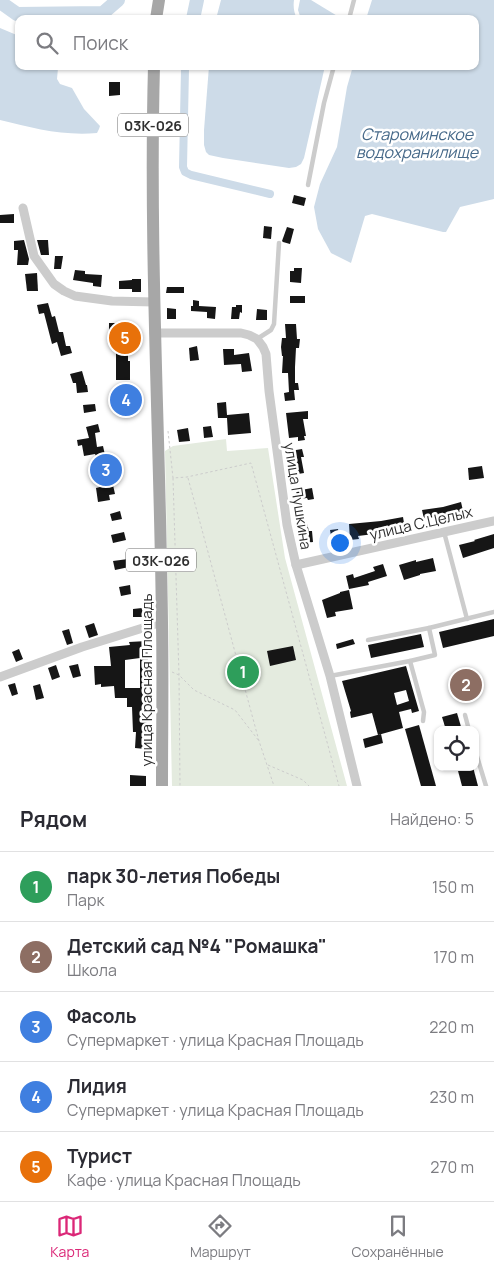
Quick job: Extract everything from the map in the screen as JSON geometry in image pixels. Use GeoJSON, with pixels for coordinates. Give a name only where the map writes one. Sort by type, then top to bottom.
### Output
{"type":"FeatureCollection","features":[{"type":"Feature","properties":{"kind":"main road"},"geometry":{"type":"LineString","coordinates":[[157,15],[159,0]]}},
{"type":"Feature","properties":{"kind":"main road","name":"улица Красная Площадь"},"geometry":{"type":"LineString","coordinates":[[154,70],[154,333],[162,622],[162,786]]}},
{"type":"Feature","properties":{"kind":"street"},"geometry":{"type":"LineString","coordinates":[[23,208],[34,256],[54,284],[76,296],[112,301],[154,302]]}},
{"type":"Feature","properties":{"kind":"street"},"geometry":{"type":"LineString","coordinates":[[154,333],[241,333],[257,339]]}},
{"type":"Feature","properties":{"kind":"street","name":"улица Пушкина"},"geometry":{"type":"LineString","coordinates":[[257,339],[264,347],[266,354],[269,391],[287,525],[296,565],[330,676],[357,786]]}},
{"type":"Feature","properties":{"kind":"street","name":"улица С.Целых"},"geometry":{"type":"LineString","coordinates":[[296,565],[494,521]]}},
{"type":"Feature","properties":{"kind":"street"},"geometry":{"type":"LineString","coordinates":[[0,676],[82,647],[162,622]]}},
{"type":"Feature","properties":{"kind":"lane"},"geometry":{"type":"LineString","coordinates":[[349,15],[354,0]]}},
{"type":"Feature","properties":{"kind":"lane"},"geometry":{"type":"LineString","coordinates":[[308,186],[320,119],[333,70]]}},
{"type":"Feature","properties":{"kind":"lane"},"geometry":{"type":"LineString","coordinates":[[257,339],[271,330],[274,324],[279,244]]}},
{"type":"Feature","properties":{"kind":"lane"},"geometry":{"type":"LineString","coordinates":[[444,532],[468,619]]}},
{"type":"Feature","properties":{"kind":"lane"},"geometry":{"type":"LineString","coordinates":[[368,640],[429,628],[494,612]]}},
{"type":"Feature","properties":{"kind":"lane"},"geometry":{"type":"LineString","coordinates":[[330,676],[435,655],[429,628]]}},
{"type":"Feature","properties":{"kind":"lane"},"geometry":{"type":"LineString","coordinates":[[410,661],[424,712],[423,722]]}},
{"type":"Feature","properties":{"kind":"lane"},"geometry":{"type":"LineString","coordinates":[[465,715],[468,726]]}},
{"type":"Feature","properties":{"kind":"lane"},"geometry":{"type":"LineString","coordinates":[[479,763],[486,786]]}},
{"type":"Feature","properties":{"kind":"path"},"geometry":{"type":"LineString","coordinates":[[274,786],[259,741],[187,477],[251,463],[339,786]]}},
{"type":"Feature","properties":{"kind":"path"},"geometry":{"type":"LineString","coordinates":[[172,478],[179,675],[180,786]]}},
{"type":"Feature","properties":{"kind":"path"},"geometry":{"type":"LineString","coordinates":[[162,669],[179,675],[194,690],[235,710],[259,741]]}},
{"type":"Feature","properties":{"kind":"path"},"geometry":{"type":"LineString","coordinates":[[267,764],[303,780],[309,786]]}},
{"type":"Feature","properties":{"kind":"shaded area"},"geometry":{"type":"Polygon","coordinates":[[[226,439],[227,451],[268,448],[285,558],[347,786],[172,786],[165,451],[173,446],[226,439]]]}},
{"type":"Feature","properties":{"kind":"water"},"geometry":{"type":"Polygon","coordinates":[[[221,0],[294,0],[296,15],[217,15],[221,0]]]}},
{"type":"Feature","properties":{"kind":"water"},"geometry":{"type":"Polygon","coordinates":[[[300,0],[311,0],[336,15],[300,15],[298,10],[300,0]]]}},
{"type":"Feature","properties":{"kind":"water","name":"Староминское водохранилище"},"geometry":{"type":"Polygon","coordinates":[[[372,0],[494,0],[494,199],[460,207],[446,232],[372,214],[365,216],[351,263],[331,253],[318,229],[314,207],[320,184],[337,147],[347,87],[352,70],[479,70],[479,15],[367,15],[372,0]]]}},
{"type":"Feature","properties":{"kind":"water"},"geometry":{"type":"Polygon","coordinates":[[[0,28],[15,34],[15,70],[58,70],[57,79],[60,84],[72,88],[84,109],[100,126],[97,133],[84,134],[36,128],[0,120],[0,28]]]}},
{"type":"Feature","properties":{"kind":"water"},"geometry":{"type":"Polygon","coordinates":[[[209,70],[324,70],[304,158],[301,164],[296,167],[289,168],[209,155],[204,145],[209,70]]]}},
{"type":"Feature","properties":{"kind":"building"},"geometry":{"type":"Polygon","coordinates":[[[109,82],[120,82],[120,95],[109,96],[109,82]]]}},
{"type":"Feature","properties":{"kind":"building"},"geometry":{"type":"Polygon","coordinates":[[[294,195],[306,198],[304,206],[292,203],[294,195]]]}},
{"type":"Feature","properties":{"kind":"building"},"geometry":{"type":"Polygon","coordinates":[[[14,214],[14,223],[0,223],[0,215],[14,214]]]}},
{"type":"Feature","properties":{"kind":"building"},"geometry":{"type":"Polygon","coordinates":[[[264,226],[272,227],[271,239],[263,238],[264,226]]]}},
{"type":"Feature","properties":{"kind":"building"},"geometry":{"type":"Polygon","coordinates":[[[287,227],[294,229],[290,244],[282,241],[287,227]]]}},
{"type":"Feature","properties":{"kind":"building"},"geometry":{"type":"Polygon","coordinates":[[[24,240],[29,259],[28,265],[17,265],[18,250],[14,250],[14,241],[24,240]]]}},
{"type":"Feature","properties":{"kind":"building"},"geometry":{"type":"Polygon","coordinates":[[[37,240],[48,240],[49,255],[41,255],[37,240]]]}},
{"type":"Feature","properties":{"kind":"building"},"geometry":{"type":"Polygon","coordinates":[[[55,256],[63,256],[61,269],[54,269],[55,256]]]}},
{"type":"Feature","properties":{"kind":"building"},"geometry":{"type":"Polygon","coordinates":[[[294,268],[302,268],[301,283],[290,282],[290,271],[294,271],[294,268]]]}},
{"type":"Feature","properties":{"kind":"building"},"geometry":{"type":"Polygon","coordinates":[[[75,270],[85,271],[85,274],[102,275],[101,287],[93,286],[93,283],[73,280],[75,270]]]}},
{"type":"Feature","properties":{"kind":"building"},"geometry":{"type":"Polygon","coordinates":[[[37,273],[38,291],[27,291],[25,274],[37,273]]]}},
{"type":"Feature","properties":{"kind":"building"},"geometry":{"type":"Polygon","coordinates":[[[141,279],[141,292],[132,292],[132,289],[119,289],[119,281],[141,279]]]}},
{"type":"Feature","properties":{"kind":"building"},"geometry":{"type":"Polygon","coordinates":[[[167,287],[184,287],[184,293],[166,293],[167,287]]]}},
{"type":"Feature","properties":{"kind":"building"},"geometry":{"type":"Polygon","coordinates":[[[290,296],[305,296],[305,303],[290,303],[290,296]]]}},
{"type":"Feature","properties":{"kind":"building"},"geometry":{"type":"Polygon","coordinates":[[[193,300],[199,301],[199,306],[216,307],[215,319],[207,318],[207,312],[191,311],[193,300]]]}},
{"type":"Feature","properties":{"kind":"building"},"geometry":{"type":"Polygon","coordinates":[[[48,303],[52,317],[55,316],[59,332],[63,332],[66,346],[70,346],[72,353],[61,356],[57,342],[52,344],[44,313],[39,314],[37,305],[48,303]]]}},
{"type":"Feature","properties":{"kind":"building"},"geometry":{"type":"Polygon","coordinates":[[[236,305],[242,305],[242,313],[240,312],[239,319],[231,319],[232,307],[236,307],[236,305]]]}},
{"type":"Feature","properties":{"kind":"building"},"geometry":{"type":"Polygon","coordinates":[[[167,308],[176,309],[176,319],[167,319],[167,308]]]}},
{"type":"Feature","properties":{"kind":"building"},"geometry":{"type":"Polygon","coordinates":[[[257,309],[267,310],[267,320],[256,320],[257,309]]]}},
{"type":"Feature","properties":{"kind":"building"},"geometry":{"type":"Polygon","coordinates":[[[109,323],[128,323],[130,380],[116,380],[116,338],[109,338],[109,323]]]}},
{"type":"Feature","properties":{"kind":"building"},"geometry":{"type":"Polygon","coordinates":[[[285,324],[296,324],[297,339],[300,339],[299,348],[296,348],[295,367],[295,383],[298,383],[299,390],[294,390],[295,400],[285,401],[284,393],[289,392],[288,373],[282,373],[283,356],[281,347],[282,338],[286,338],[285,324]]]}},
{"type":"Feature","properties":{"kind":"building"},"geometry":{"type":"Polygon","coordinates":[[[197,346],[199,360],[190,361],[189,348],[197,346]]]}},
{"type":"Feature","properties":{"kind":"building"},"geometry":{"type":"Polygon","coordinates":[[[223,349],[234,349],[234,355],[249,353],[252,371],[242,372],[241,364],[224,365],[223,349]]]}},
{"type":"Feature","properties":{"kind":"building"},"geometry":{"type":"Polygon","coordinates":[[[82,371],[88,392],[77,393],[76,383],[73,383],[70,374],[82,371]]]}},
{"type":"Feature","properties":{"kind":"building"},"geometry":{"type":"Polygon","coordinates":[[[129,393],[131,407],[122,408],[121,394],[129,393]]]}},
{"type":"Feature","properties":{"kind":"building"},"geometry":{"type":"Polygon","coordinates":[[[226,402],[227,415],[249,413],[251,433],[228,435],[227,418],[218,418],[217,403],[226,402]]]}},
{"type":"Feature","properties":{"kind":"building"},"geometry":{"type":"Polygon","coordinates":[[[95,404],[96,411],[84,413],[83,405],[95,404]]]}},
{"type":"Feature","properties":{"kind":"building"},"geometry":{"type":"Polygon","coordinates":[[[308,411],[308,419],[303,419],[305,440],[298,441],[298,437],[289,438],[286,413],[308,411]]]}},
{"type":"Feature","properties":{"kind":"building"},"geometry":{"type":"Polygon","coordinates":[[[98,424],[100,432],[95,433],[97,447],[103,446],[105,455],[84,456],[82,445],[78,446],[77,440],[89,438],[86,427],[98,424]]]}},
{"type":"Feature","properties":{"kind":"building"},"geometry":{"type":"Polygon","coordinates":[[[211,426],[213,437],[204,438],[203,427],[211,426]]]}},
{"type":"Feature","properties":{"kind":"building"},"geometry":{"type":"Polygon","coordinates":[[[188,428],[190,441],[179,442],[177,430],[188,428]]]}},
{"type":"Feature","properties":{"kind":"building"},"geometry":{"type":"Polygon","coordinates":[[[302,449],[304,457],[301,457],[304,473],[292,475],[291,467],[293,467],[290,451],[302,449]]]}},
{"type":"Feature","properties":{"kind":"building"},"geometry":{"type":"Polygon","coordinates":[[[482,466],[484,478],[469,480],[468,468],[482,466]]]}},
{"type":"Feature","properties":{"kind":"building"},"geometry":{"type":"Polygon","coordinates":[[[109,467],[115,494],[109,495],[110,500],[98,502],[96,488],[100,487],[97,470],[109,467]]]}},
{"type":"Feature","properties":{"kind":"building"},"geometry":{"type":"Polygon","coordinates":[[[312,488],[314,499],[298,499],[296,491],[312,488]]]}},
{"type":"Feature","properties":{"kind":"building"},"geometry":{"type":"Polygon","coordinates":[[[461,502],[464,515],[456,518],[455,514],[440,518],[439,516],[424,519],[422,510],[461,502]]]}},
{"type":"Feature","properties":{"kind":"building"},"geometry":{"type":"Polygon","coordinates":[[[120,511],[122,519],[112,521],[110,514],[120,511]]]}},
{"type":"Feature","properties":{"kind":"building"},"geometry":{"type":"Polygon","coordinates":[[[304,513],[309,531],[312,531],[313,542],[305,543],[303,529],[301,530],[297,515],[304,513]]]}},
{"type":"Feature","properties":{"kind":"building"},"geometry":{"type":"Polygon","coordinates":[[[403,517],[405,529],[373,532],[374,534],[358,536],[359,539],[350,540],[349,524],[403,517]]]}},
{"type":"Feature","properties":{"kind":"building"},"geometry":{"type":"Polygon","coordinates":[[[338,529],[340,540],[332,542],[330,530],[338,529]]]}},
{"type":"Feature","properties":{"kind":"building"},"geometry":{"type":"Polygon","coordinates":[[[124,532],[126,540],[113,543],[111,535],[124,532]]]}},
{"type":"Feature","properties":{"kind":"building"},"geometry":{"type":"Polygon","coordinates":[[[494,534],[494,548],[463,558],[459,545],[494,534]]]}},
{"type":"Feature","properties":{"kind":"building"},"geometry":{"type":"Polygon","coordinates":[[[433,558],[436,571],[404,580],[399,565],[433,558]]]}},
{"type":"Feature","properties":{"kind":"building"},"geometry":{"type":"Polygon","coordinates":[[[128,559],[129,567],[115,570],[113,561],[128,559]]]}},
{"type":"Feature","properties":{"kind":"building"},"geometry":{"type":"Polygon","coordinates":[[[383,564],[387,576],[368,582],[369,585],[349,589],[346,576],[353,574],[354,578],[375,571],[373,567],[383,564]]]}},
{"type":"Feature","properties":{"kind":"building"},"geometry":{"type":"Polygon","coordinates":[[[130,585],[131,594],[121,596],[119,587],[130,585]]]}},
{"type":"Feature","properties":{"kind":"building"},"geometry":{"type":"Polygon","coordinates":[[[349,590],[353,609],[335,612],[336,616],[327,618],[322,600],[349,590]]]}},
{"type":"Feature","properties":{"kind":"building"},"geometry":{"type":"Polygon","coordinates":[[[142,608],[143,617],[133,617],[133,609],[142,608]]]}},
{"type":"Feature","properties":{"kind":"building"},"geometry":{"type":"Polygon","coordinates":[[[494,619],[494,636],[443,648],[439,632],[494,619]]]}},
{"type":"Feature","properties":{"kind":"building"},"geometry":{"type":"Polygon","coordinates":[[[94,623],[98,635],[89,638],[85,626],[94,623]]]}},
{"type":"Feature","properties":{"kind":"building"},"geometry":{"type":"Polygon","coordinates":[[[69,629],[73,643],[67,645],[62,631],[69,629]]]}},
{"type":"Feature","properties":{"kind":"building"},"geometry":{"type":"Polygon","coordinates":[[[421,634],[424,647],[371,658],[368,645],[421,634]]]}},
{"type":"Feature","properties":{"kind":"building"},"geometry":{"type":"Polygon","coordinates":[[[353,639],[355,644],[337,649],[336,644],[353,639]]]}},
{"type":"Feature","properties":{"kind":"building"},"geometry":{"type":"Polygon","coordinates":[[[147,641],[149,679],[147,679],[147,698],[144,698],[144,714],[147,714],[145,749],[135,748],[136,732],[133,732],[132,707],[127,707],[127,698],[115,698],[114,686],[101,687],[101,684],[95,685],[94,666],[111,666],[109,647],[130,645],[129,642],[147,641]],[[140,658],[125,660],[125,688],[140,688],[140,658]]]}},
{"type":"Feature","properties":{"kind":"building"},"geometry":{"type":"Polygon","coordinates":[[[293,646],[296,660],[270,666],[267,651],[293,646]]]}},
{"type":"Feature","properties":{"kind":"building"},"geometry":{"type":"Polygon","coordinates":[[[19,649],[23,659],[16,662],[12,652],[19,649]]]}},
{"type":"Feature","properties":{"kind":"building"},"geometry":{"type":"Polygon","coordinates":[[[78,664],[81,676],[73,678],[69,666],[78,664]]]}},
{"type":"Feature","properties":{"kind":"building"},"geometry":{"type":"Polygon","coordinates":[[[56,665],[60,677],[52,680],[48,668],[56,665]]]}},
{"type":"Feature","properties":{"kind":"building"},"geometry":{"type":"Polygon","coordinates":[[[406,666],[419,711],[412,713],[411,709],[399,712],[403,728],[378,735],[372,713],[351,718],[351,711],[342,681],[406,666]],[[406,690],[394,693],[397,705],[409,701],[406,690]]]}},
{"type":"Feature","properties":{"kind":"building"},"geometry":{"type":"Polygon","coordinates":[[[15,683],[18,694],[12,696],[8,685],[15,683]]]}},
{"type":"Feature","properties":{"kind":"building"},"geometry":{"type":"Polygon","coordinates":[[[40,684],[44,698],[36,700],[33,686],[40,684]]]}},
{"type":"Feature","properties":{"kind":"building"},"geometry":{"type":"Polygon","coordinates":[[[457,713],[461,726],[445,726],[442,717],[457,713]]]}},
{"type":"Feature","properties":{"kind":"building"},"geometry":{"type":"Polygon","coordinates":[[[419,725],[436,786],[421,786],[405,729],[419,725]]]}},
{"type":"Feature","properties":{"kind":"building"},"geometry":{"type":"Polygon","coordinates":[[[381,734],[383,743],[365,748],[363,739],[381,734]]]}},
{"type":"Feature","properties":{"kind":"building"},"geometry":{"type":"Polygon","coordinates":[[[458,771],[474,771],[478,786],[462,786],[458,771]]]}},
{"type":"Feature","properties":{"kind":"building"},"geometry":{"type":"Polygon","coordinates":[[[130,775],[146,776],[146,786],[130,786],[130,775]]]}},
{"type":"Feature","properties":{"kind":"waterway"},"geometry":{"type":"LineString","coordinates":[[0,2],[17,14],[103,13],[118,0]]}},
{"type":"Feature","properties":{"kind":"waterway"},"geometry":{"type":"LineString","coordinates":[[194,15],[197,0]]}},
{"type":"Feature","properties":{"kind":"waterway"},"geometry":{"type":"LineString","coordinates":[[185,70],[183,167],[185,172],[270,194]]}},
{"type":"Feature","properties":{"kind":"place","name":"Турист"},"geometry":{"type":"Point","coordinates":[125,338]}},
{"type":"Feature","properties":{"kind":"place","name":"Лидия"},"geometry":{"type":"Point","coordinates":[126,400]}},
{"type":"Feature","properties":{"kind":"place","name":"Фасоль"},"geometry":{"type":"Point","coordinates":[106,470]}},
{"type":"Feature","properties":{"kind":"place","name":"парк 30-летия Победы"},"geometry":{"type":"Point","coordinates":[243,672]}},
{"type":"Feature","properties":{"kind":"place","name":"Детский сад №4 \"Ромашка\""},"geometry":{"type":"Point","coordinates":[466,685]}}]}
